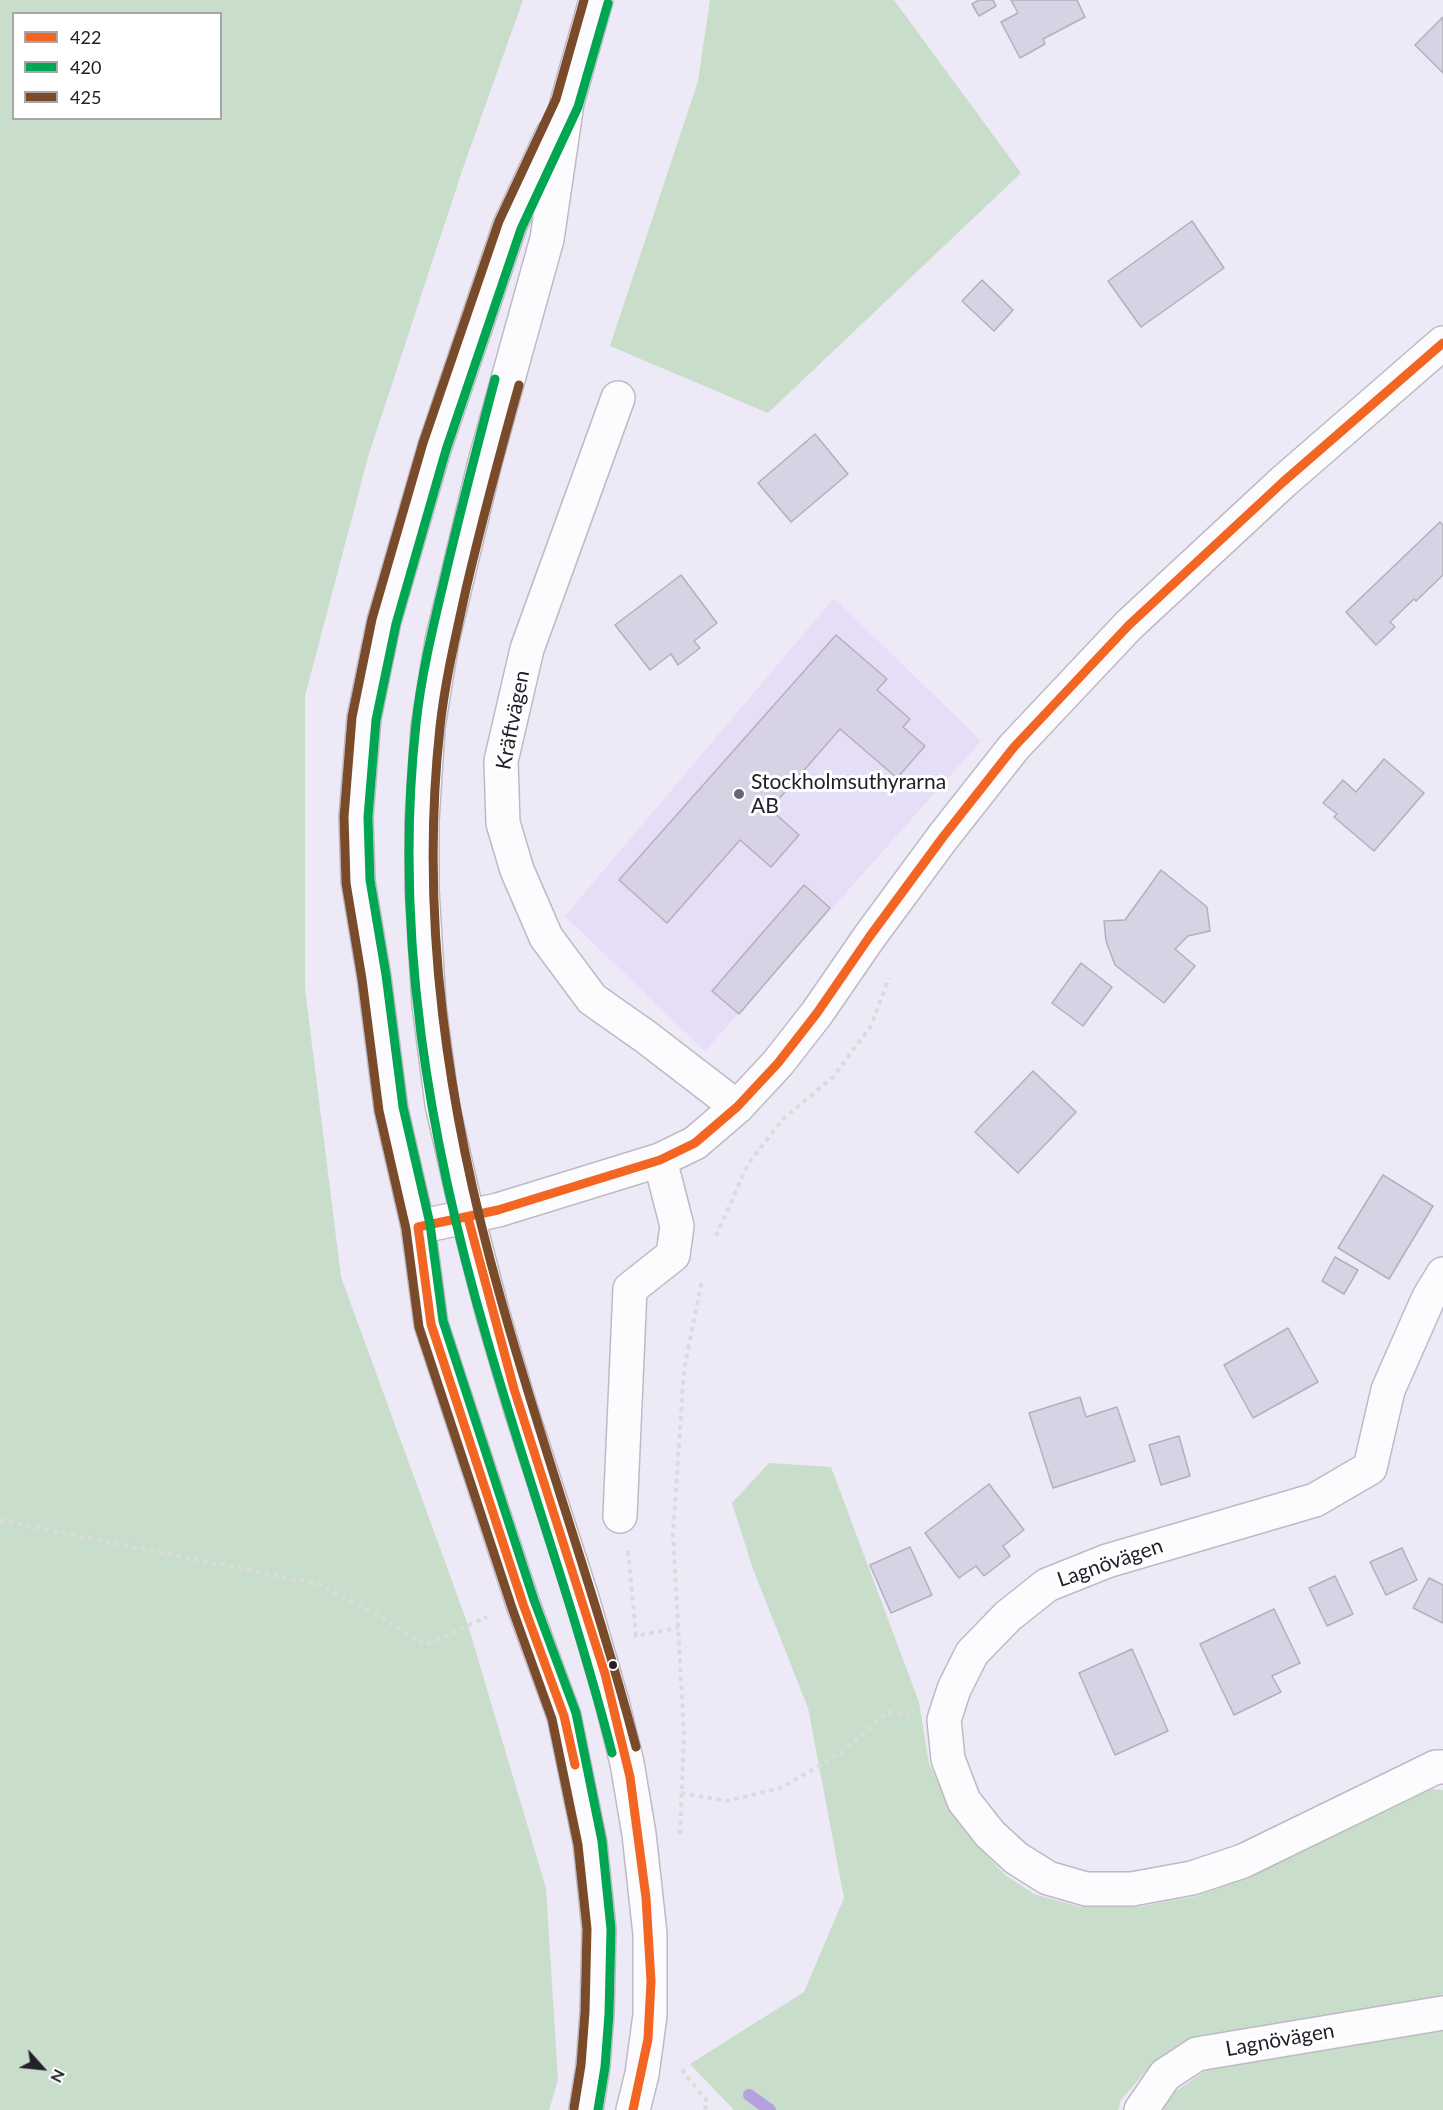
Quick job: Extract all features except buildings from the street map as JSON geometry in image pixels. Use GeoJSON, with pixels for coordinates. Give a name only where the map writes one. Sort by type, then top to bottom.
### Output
{"type":"FeatureCollection","features":[{"type":"Feature","properties":{"kind":"main road"},"geometry":{"type":"LineString","coordinates":[[596,0],[567,104],[547,239],[485,462],[442,642],[428,728],[422,889],[425,959],[442,1104],[468,1218],[496,1326],[582,1598],[627,1763],[639,1834],[650,1934],[650,2015],[642,2074],[633,2110]]}},
{"type":"Feature","properties":{"kind":"main road"},"geometry":{"type":"LineString","coordinates":[[567,104],[510,225],[435,446],[384,621],[364,718],[356,817],[358,881],[374,977],[391,1109],[418,1227],[431,1324],[523,1604],[564,1716],[590,1843],[599,1929],[597,2013],[593,2066],[586,2110]]}},
{"type":"Feature","properties":{"kind":"main road"},"geometry":{"type":"LineString","coordinates":[[418,1227],[498,1210],[660,1160],[695,1143],[737,1107],[778,1063],[817,1013],[883,918],[1014,747],[1129,625],[1283,482],[1443,343]]}},
{"type":"Feature","properties":{"kind":"main road","name":"Kräftvägen"},"geometry":{"type":"LineString","coordinates":[[618,398],[527,649],[501,761],[503,823],[517,870],[546,937],[591,999],[646,1037],[737,1107]]}},
{"type":"Feature","properties":{"kind":"main road"},"geometry":{"type":"LineString","coordinates":[[620,1516],[630,1289],[674,1255],[677,1226],[660,1160]]}},
{"type":"Feature","properties":{"kind":"main road","name":"Lagnövägen"},"geometry":{"type":"LineString","coordinates":[[1441,1766],[1243,1861],[1192,1878],[1132,1889],[1086,1889],[1048,1878],[1016,1858],[990,1834],[964,1801],[948,1760],[944,1720],[954,1689],[972,1653],[1008,1616],[1047,1585],[1107,1561],[1315,1500],[1370,1468],[1388,1390],[1429,1297],[1443,1274]]}},
{"type":"Feature","properties":{"kind":"main road","name":"Lagnövägen"},"geometry":{"type":"LineString","coordinates":[[1141,2110],[1165,2075],[1197,2054],[1443,2013]]}},
{"type":"Feature","properties":{"kind":"path"},"geometry":{"type":"LineString","coordinates":[[716,1237],[748,1164],[783,1119],[833,1077],[872,1026],[891,973]]}},
{"type":"Feature","properties":{"kind":"path"},"geometry":{"type":"LineString","coordinates":[[679,1841],[684,1734],[673,1533],[683,1382],[702,1279]]}},
{"type":"Feature","properties":{"kind":"path"},"geometry":{"type":"LineString","coordinates":[[620,1516],[630,1559],[636,1636],[678,1628]]}},
{"type":"Feature","properties":{"kind":"path"},"geometry":{"type":"LineString","coordinates":[[0,1520],[318,1584],[377,1615],[425,1645],[490,1615]]}},
{"type":"Feature","properties":{"kind":"path"},"geometry":{"type":"LineString","coordinates":[[681,1793],[727,1801],[781,1788],[843,1752],[888,1712],[944,1720]]}},
{"type":"Feature","properties":{"kind":"path"},"geometry":{"type":"LineString","coordinates":[[682,2061],[684,2073],[707,2101],[705,2110]]}},
{"type":"Feature","properties":{"kind":"shaded area"},"geometry":{"type":"Polygon","coordinates":[[[834,598],[981,741],[705,1051],[565,916],[834,598]]]}},
{"type":"Feature","properties":{"kind":"green space"},"geometry":{"type":"Polygon","coordinates":[[[0,0],[523,0],[463,168],[368,457],[305,696],[305,989],[341,1277],[467,1622],[546,1888],[558,2080],[549,2110],[0,2110],[0,0]]]}},
{"type":"Feature","properties":{"kind":"green space"},"geometry":{"type":"Polygon","coordinates":[[[710,0],[894,0],[1021,173],[768,413],[610,346],[698,81],[710,0]]]}},
{"type":"Feature","properties":{"kind":"green space"},"geometry":{"type":"Polygon","coordinates":[[[769,1463],[831,1467],[919,1702],[929,1764],[949,1804],[972,1840],[1005,1875],[1034,1894],[1080,1907],[1137,1907],[1197,1896],[1246,1877],[1431,1789],[1443,1790],[1443,1994],[1434,2000],[1197,2036],[1150,2066],[1121,2100],[1118,2110],[734,2110],[690,2064],[804,1992],[844,1898],[808,1708],[753,1569],[732,1503],[769,1463]]]}},
{"type":"Feature","properties":{"kind":"green space"},"geometry":{"type":"Polygon","coordinates":[[[1443,2030],[1443,2110],[1160,2110],[1175,2092],[1206,2070],[1443,2030]]]}},
{"type":"Feature","properties":{"kind":"waterway"},"geometry":{"type":"LineString","coordinates":[[749,2095],[770,2110]]}},
{"type":"Feature","properties":{"kind":"transit line","name":"425"},"geometry":{"type":"LineString","coordinates":[[574,2108],[581,2065],[585,2012],[587,1929],[578,1845],[552,1719],[512,1608],[419,1327],[406,1229],[379,1111],[362,979],[346,883],[344,817],[352,717],[372,619],[423,443],[499,221],[556,99],[584,0]]}},
{"type":"Feature","properties":{"kind":"transit line","name":"420"},"geometry":{"type":"LineString","coordinates":[[598,2110],[605,2067],[609,2014],[611,1929],[602,1841],[576,1713],[534,1600],[443,1321],[430,1224],[403,1107],[386,975],[370,880],[368,817],[376,720],[396,624],[446,450],[521,229],[578,107],[608,3]]}},
{"type":"Feature","properties":{"kind":"transit line","name":"422"},"geometry":{"type":"LineString","coordinates":[[418,1227],[498,1210],[660,1160],[695,1143],[737,1107],[778,1063],[817,1013],[943,837],[1014,747],[1129,625],[1283,482],[1443,343]]}},
{"type":"Feature","properties":{"kind":"transit line","name":"420"},"geometry":{"type":"LineString","coordinates":[[495,379],[439,602],[418,706],[410,802],[409,880],[413,958],[421,1035],[433,1112],[466,1264],[502,1391],[583,1649],[612,1753]]}},
{"type":"Feature","properties":{"kind":"transit line","name":"425"},"geometry":{"type":"LineString","coordinates":[[519,385],[466,589],[442,710],[434,799],[433,871],[436,943],[453,1086],[482,1226],[516,1353],[604,1634],[636,1747]]}},
{"type":"Feature","properties":{"kind":"transit line","name":"422"},"geometry":{"type":"LineString","coordinates":[[468,1218],[514,1389],[605,1674],[630,1777],[646,1898],[651,1981],[648,2039],[633,2110]]}},
{"type":"Feature","properties":{"kind":"transit line","name":"422"},"geometry":{"type":"LineString","coordinates":[[418,1227],[431,1324],[523,1604],[564,1716],[575,1765]]}},
{"type":"Feature","properties":{"kind":"place","name":"Stockholmsuthyrarna AB"},"geometry":{"type":"Point","coordinates":[739,794]}}]}
